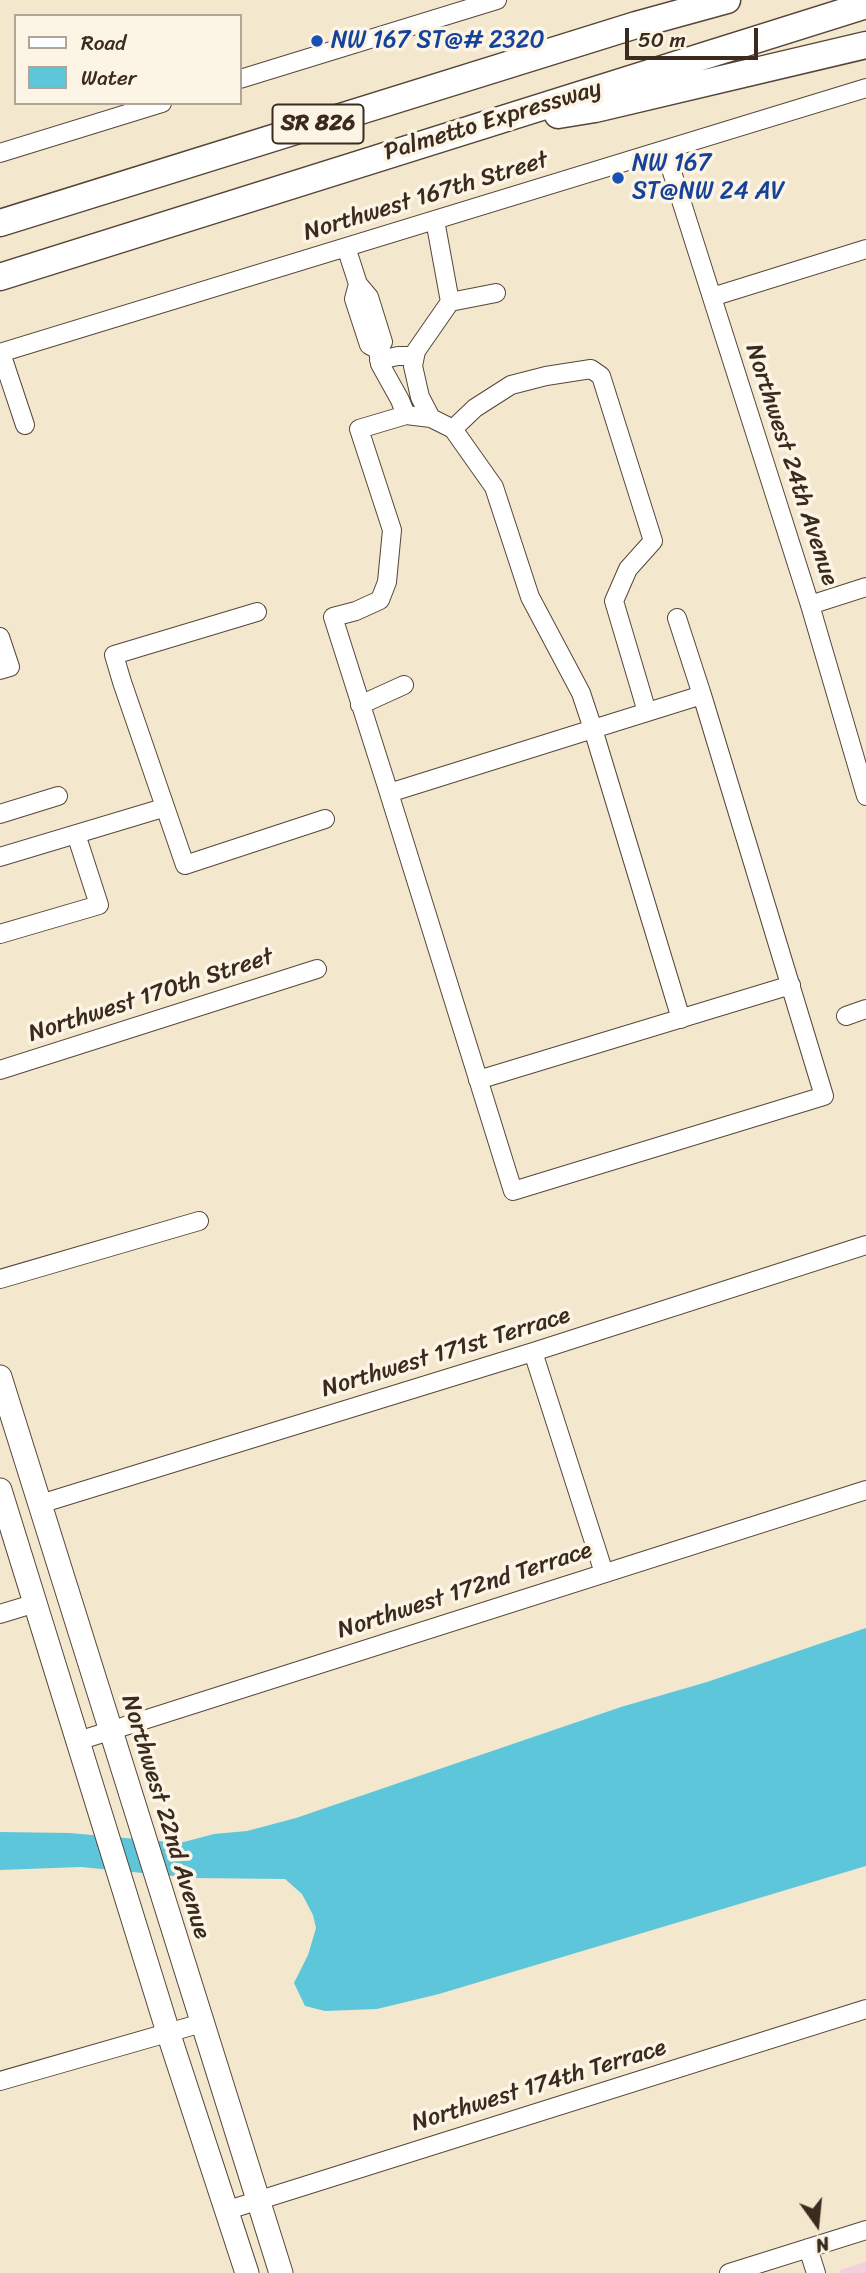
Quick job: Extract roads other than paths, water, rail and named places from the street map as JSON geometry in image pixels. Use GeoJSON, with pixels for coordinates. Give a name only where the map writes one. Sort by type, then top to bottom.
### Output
{"type":"FeatureCollection","features":[{"type":"Feature","properties":{"kind":"highway"},"geometry":{"type":"LineString","coordinates":[[636,25],[696,0]]}},
{"type":"Feature","properties":{"kind":"highway","name":"Palmetto Expressway"},"geometry":{"type":"LineString","coordinates":[[0,223],[636,25],[726,0]]}},
{"type":"Feature","properties":{"kind":"highway","name":"Palmetto Expressway"},"geometry":{"type":"LineString","coordinates":[[0,276],[866,5]]}},
{"type":"Feature","properties":{"kind":"highway"},"geometry":{"type":"LineString","coordinates":[[459,131],[595,108],[866,46]]}},
{"type":"Feature","properties":{"kind":"main road","name":"Northwest 22nd Avenue"},"geometry":{"type":"LineString","coordinates":[[0,1377],[281,2273]]}},
{"type":"Feature","properties":{"kind":"main road"},"geometry":{"type":"LineString","coordinates":[[0,1490],[168,2032],[247,2273]]}},
{"type":"Feature","properties":{"kind":"street"},"geometry":{"type":"LineString","coordinates":[[242,78],[497,0]]}},
{"type":"Feature","properties":{"kind":"street","name":"Northwest 167th Street"},"geometry":{"type":"LineString","coordinates":[[1,353],[866,88]]}},
{"type":"Feature","properties":{"kind":"street"},"geometry":{"type":"LineString","coordinates":[[0,153],[156,105]]}},
{"type":"Feature","properties":{"kind":"street","name":"Northwest 24th Avenue"},"geometry":{"type":"LineString","coordinates":[[665,149],[810,605],[866,796]]}},
{"type":"Feature","properties":{"kind":"street"},"geometry":{"type":"LineString","coordinates":[[431,418],[420,397],[413,366],[415,356],[450,302],[435,220]]}},
{"type":"Feature","properties":{"kind":"street"},"geometry":{"type":"LineString","coordinates":[[346,247],[358,284],[354,299],[369,345],[379,355],[406,415]]}},
{"type":"Feature","properties":{"kind":"street"},"geometry":{"type":"LineString","coordinates":[[712,297],[866,249]]}},
{"type":"Feature","properties":{"kind":"street"},"geometry":{"type":"LineString","coordinates":[[450,302],[487,294]]}},
{"type":"Feature","properties":{"kind":"street"},"geometry":{"type":"LineString","coordinates":[[1,353],[25,425]]}},
{"type":"Feature","properties":{"kind":"street"},"geometry":{"type":"LineString","coordinates":[[379,355],[415,356]]}},
{"type":"Feature","properties":{"kind":"street"},"geometry":{"type":"LineString","coordinates":[[453,429],[474,408],[511,385],[591,369],[601,376],[653,541],[628,569],[614,601],[647,712]]}},
{"type":"Feature","properties":{"kind":"street"},"geometry":{"type":"LineString","coordinates":[[677,618],[824,1097],[513,1191],[333,617],[356,611],[380,600],[387,582],[392,530],[359,429],[406,415],[431,418],[453,429],[494,487],[530,597],[581,693],[681,1019]]}},
{"type":"Feature","properties":{"kind":"street"},"geometry":{"type":"LineString","coordinates":[[810,605],[866,587]]}},
{"type":"Feature","properties":{"kind":"street"},"geometry":{"type":"LineString","coordinates":[[257,611],[114,655],[163,808],[185,865],[325,820]]}},
{"type":"Feature","properties":{"kind":"street"},"geometry":{"type":"LineString","coordinates":[[0,637],[10,667],[0,670]]}},
{"type":"Feature","properties":{"kind":"street"},"geometry":{"type":"LineString","coordinates":[[360,705],[404,684]]}},
{"type":"Feature","properties":{"kind":"street"},"geometry":{"type":"LineString","coordinates":[[389,793],[702,695]]}},
{"type":"Feature","properties":{"kind":"street"},"geometry":{"type":"LineString","coordinates":[[0,814],[58,796]]}},
{"type":"Feature","properties":{"kind":"street"},"geometry":{"type":"LineString","coordinates":[[0,858],[163,808]]}},
{"type":"Feature","properties":{"kind":"street"},"geometry":{"type":"LineString","coordinates":[[0,934],[100,905],[76,834]]}},
{"type":"Feature","properties":{"kind":"street","name":"Northwest 170th Street"},"geometry":{"type":"LineString","coordinates":[[0,1070],[317,969]]}},
{"type":"Feature","properties":{"kind":"street"},"geometry":{"type":"LineString","coordinates":[[478,1080],[791,985]]}},
{"type":"Feature","properties":{"kind":"street"},"geometry":{"type":"LineString","coordinates":[[846,1016],[866,1009]]}},
{"type":"Feature","properties":{"kind":"street"},"geometry":{"type":"LineString","coordinates":[[0,1279],[200,1221]]}},
{"type":"Feature","properties":{"kind":"street","name":"Northwest 171st Terrace"},"geometry":{"type":"LineString","coordinates":[[40,1504],[533,1352],[866,1245]]}},
{"type":"Feature","properties":{"kind":"street"},"geometry":{"type":"LineString","coordinates":[[533,1352],[604,1573]]}},
{"type":"Feature","properties":{"kind":"street","name":"Northwest 172nd Terrace"},"geometry":{"type":"LineString","coordinates":[[78,1741],[866,1490]]}},
{"type":"Feature","properties":{"kind":"street"},"geometry":{"type":"LineString","coordinates":[[0,1614],[36,1603]]}},
{"type":"Feature","properties":{"kind":"street","name":"Northwest 174th Terrace"},"geometry":{"type":"LineString","coordinates":[[228,2210],[866,2009]]}},
{"type":"Feature","properties":{"kind":"street"},"geometry":{"type":"LineString","coordinates":[[0,2081],[202,2023]]}},
{"type":"Feature","properties":{"kind":"street"},"geometry":{"type":"LineString","coordinates":[[729,2273],[866,2230]]}},
{"type":"Feature","properties":{"kind":"street"},"geometry":{"type":"LineString","coordinates":[[808,2248],[816,2273]]}},
{"type":"Feature","properties":{"kind":"water"},"geometry":{"type":"Polygon","coordinates":[[[866,1628],[866,1866],[439,1994],[377,2009],[325,2011],[305,2006],[294,1983],[308,1955],[316,1928],[313,1915],[302,1894],[285,1879],[194,1878],[81,1867],[0,1870],[0,1832],[70,1833],[180,1843],[214,1834],[247,1831],[296,1818],[621,1707],[707,1682],[866,1628]]]}},
{"type":"Feature","properties":{"kind":"place","name":"NW 167 ST@# 2320"},"geometry":{"type":"Point","coordinates":[317,41]}},
{"type":"Feature","properties":{"kind":"place","name":"NW 167 ST@NW 24 AV"},"geometry":{"type":"Point","coordinates":[618,178]}}]}
